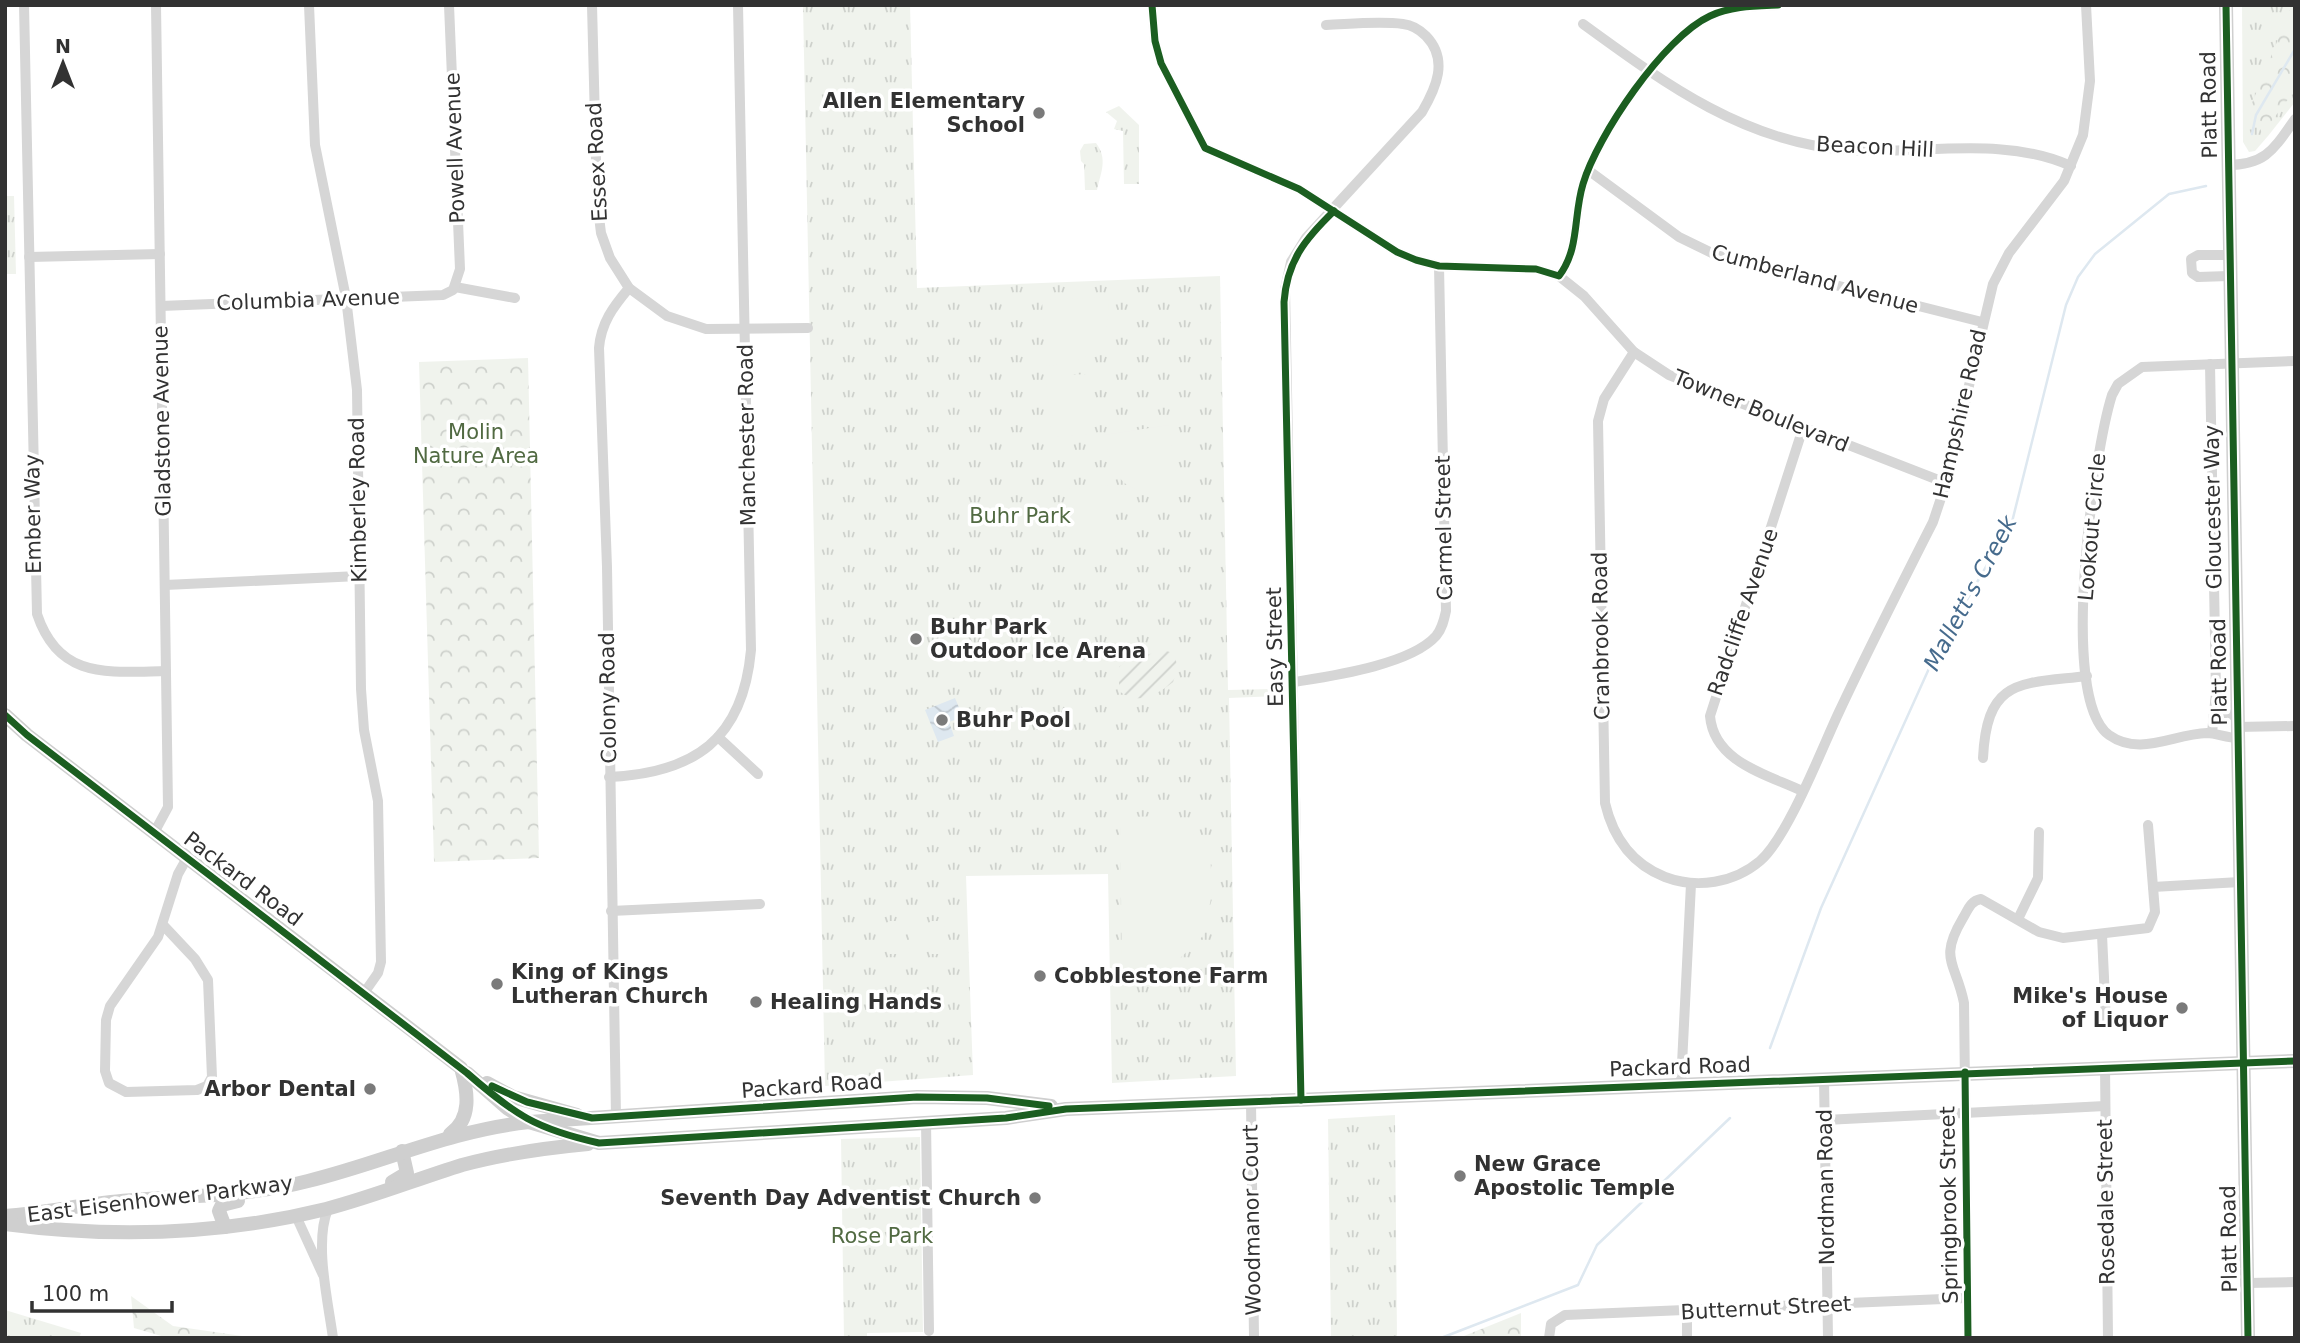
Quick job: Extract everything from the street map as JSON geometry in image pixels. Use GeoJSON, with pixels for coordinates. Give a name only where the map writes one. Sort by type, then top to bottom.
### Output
{"type":"FeatureCollection","features":[{"type":"Feature","properties":{"kind":"main road","name":"Platt Road"},"geometry":{"type":"LineString","coordinates":[[2226,5],[2228,255],[2248,1338]]}},
{"type":"Feature","properties":{"kind":"main road","name":"Packard Road"},"geometry":{"type":"LineString","coordinates":[[5,715],[154,833],[464,1070],[507,1108],[529,1122],[599,1143],[1006,1118],[1066,1109],[2295,1060]]}},
{"type":"Feature","properties":{"kind":"main road"},"geometry":{"type":"LineString","coordinates":[[464,1070],[513,1097],[592,1118]]}},
{"type":"Feature","properties":{"kind":"main road"},"geometry":{"type":"LineString","coordinates":[[446,1137],[461,1127],[466,1115],[464,1070]]}},
{"type":"Feature","properties":{"kind":"main road","name":"Packard Road"},"geometry":{"type":"LineString","coordinates":[[559,1120],[830,1102],[953,1097],[1006,1100],[1066,1109]]}},
{"type":"Feature","properties":{"kind":"main road"},"geometry":{"type":"LineString","coordinates":[[856,1126],[891,1117],[958,1113],[964,1105],[953,1097]]}},
{"type":"Feature","properties":{"kind":"main road"},"geometry":{"type":"LineString","coordinates":[[750,1133],[776,1124],[829,1120],[836,1111],[830,1102]]}},
{"type":"Feature","properties":{"kind":"main road","name":"East Eisenhower Parkway"},"geometry":{"type":"LineString","coordinates":[[5,1216],[110,1202],[196,1198],[279,1187],[335,1174],[473,1129],[559,1120]]}},
{"type":"Feature","properties":{"kind":"main road","name":"East Eisenhower Parkway"},"geometry":{"type":"LineString","coordinates":[[5,1224],[83,1233],[225,1227],[328,1209],[464,1165],[512,1154],[599,1143]]}},
{"type":"Feature","properties":{"kind":"main road"},"geometry":{"type":"LineString","coordinates":[[364,1198],[376,1187],[403,1177],[407,1167],[402,1151]]}},
{"type":"Feature","properties":{"kind":"main road"},"geometry":{"type":"LineString","coordinates":[[225,1227],[218,1215],[222,1205],[262,1197],[279,1187]]}},
{"type":"Feature","properties":{"kind":"street","name":"Ember Way"},"geometry":{"type":"LineString","coordinates":[[24,5],[35,595],[40,621],[52,644],[76,665],[109,672],[166,671]]}},
{"type":"Feature","properties":{"kind":"street","name":"Gladstone Avenue"},"geometry":{"type":"LineString","coordinates":[[154,833],[168,807],[156,5]]}},
{"type":"Feature","properties":{"kind":"street","name":"Kimberley Road"},"geometry":{"type":"LineString","coordinates":[[309,5],[315,145],[346,298],[357,390],[362,711],[375,779],[382,887],[381,962],[378,973],[364,993]]}},
{"type":"Feature","properties":{"kind":"street","name":"Powell Avenue"},"geometry":{"type":"LineString","coordinates":[[449,5],[460,269],[454,288]]}},
{"type":"Feature","properties":{"kind":"street","name":"Essex Road"},"geometry":{"type":"LineString","coordinates":[[592,5],[601,233],[610,258],[629,288],[650,306],[678,320],[706,329],[808,328]]}},
{"type":"Feature","properties":{"kind":"street","name":"Manchester Road"},"geometry":{"type":"LineString","coordinates":[[609,777],[651,774],[675,767],[698,754],[718,737],[738,708],[746,689],[751,650],[738,5]]}},
{"type":"Feature","properties":{"kind":"street","name":"Towner Boulevard"},"geometry":{"type":"LineString","coordinates":[[1153,5],[1155,41],[1161,63],[1205,148],[1299,190],[1397,252],[1439,266],[1517,268],[1559,276],[1584,296],[1634,352],[1669,375],[1946,483]]}},
{"type":"Feature","properties":{"kind":"street"},"geometry":{"type":"LineString","coordinates":[[1559,276],[1574,250],[1580,197],[1588,170],[1605,135],[1649,73],[1681,34],[1711,15],[1731,9],[1778,5]]}},
{"type":"Feature","properties":{"kind":"street","name":"Hampshire Road"},"geometry":{"type":"LineString","coordinates":[[1691,884],[1731,877],[1759,862],[1770,851],[1933,522],[1946,483],[1993,284],[2009,253],[2052,199],[2071,166],[2083,135],[2089,99],[2086,5]]}},
{"type":"Feature","properties":{"kind":"street","name":"Easy Street"},"geometry":{"type":"LineString","coordinates":[[1301,1100],[1285,289],[1298,249],[1422,112],[1432,95],[1439,62],[1429,39],[1417,28],[1405,23],[1326,25]]}},
{"type":"Feature","properties":{"kind":"street","name":"Beacon Hill"},"geometry":{"type":"LineString","coordinates":[[1583,24],[1649,73],[1716,113],[1761,131],[1815,146],[1874,151],[2026,152],[2071,166]]}},
{"type":"Feature","properties":{"kind":"street"},"geometry":{"type":"LineString","coordinates":[[2227,165],[2250,164],[2264,158],[2295,119]]}},
{"type":"Feature","properties":{"kind":"street","name":"Cumberland Avenue"},"geometry":{"type":"LineString","coordinates":[[1588,170],[1679,237],[1716,255],[1982,322]]}},
{"type":"Feature","properties":{"kind":"street"},"geometry":{"type":"LineString","coordinates":[[29,257],[160,254]]}},
{"type":"Feature","properties":{"kind":"street"},"geometry":{"type":"LineString","coordinates":[[2228,255],[2198,255],[2191,259],[2189,265],[2192,274],[2198,276],[2229,276]]}},
{"type":"Feature","properties":{"kind":"street","name":"Carmel Street"},"geometry":{"type":"LineString","coordinates":[[1294,682],[1332,676],[1413,651],[1436,636],[1443,624],[1446,611],[1439,266]]}},
{"type":"Feature","properties":{"kind":"street","name":"Columbia Avenue"},"geometry":{"type":"LineString","coordinates":[[161,306],[443,295],[454,288],[515,298]]}},
{"type":"Feature","properties":{"kind":"street","name":"Colony Road"},"geometry":{"type":"LineString","coordinates":[[615,1117],[599,348],[607,316],[629,288]]}},
{"type":"Feature","properties":{"kind":"street","name":"Cranbrook Road"},"geometry":{"type":"LineString","coordinates":[[1634,352],[1604,399],[1598,421],[1605,803],[1618,839],[1632,857],[1664,876],[1691,884]]}},
{"type":"Feature","properties":{"kind":"street","name":"Lookout Circle"},"geometry":{"type":"LineString","coordinates":[[2237,726],[2217,737],[2212,733],[2148,745],[2126,744],[2107,734],[2095,715],[2087,676],[2084,618],[2085,542],[2098,447],[2112,395],[2118,384],[2143,367],[2295,361]]}},
{"type":"Feature","properties":{"kind":"street","name":"Gloucester Way"},"geometry":{"type":"LineString","coordinates":[[2210,364],[2212,733]]}},
{"type":"Feature","properties":{"kind":"street","name":"Radcliffe Avenue"},"geometry":{"type":"LineString","coordinates":[[1802,791],[1732,758],[1716,739],[1710,716],[1803,428]]}},
{"type":"Feature","properties":{"kind":"street"},"geometry":{"type":"LineString","coordinates":[[165,585],[359,576]]}},
{"type":"Feature","properties":{"kind":"street"},"geometry":{"type":"LineString","coordinates":[[1983,758],[1984,734],[1998,699],[2013,687],[2087,676]]}},
{"type":"Feature","properties":{"kind":"street"},"geometry":{"type":"LineString","coordinates":[[2214,719],[2237,726],[2295,726]]}},
{"type":"Feature","properties":{"kind":"street"},"geometry":{"type":"LineString","coordinates":[[718,737],[758,774]]}},
{"type":"Feature","properties":{"kind":"street"},"geometry":{"type":"LineString","coordinates":[[2039,832],[2039,878],[2018,919],[2049,935],[2076,938],[2148,929],[2155,912],[2148,825]]}},
{"type":"Feature","properties":{"kind":"street"},"geometry":{"type":"LineString","coordinates":[[164,926],[195,959],[208,980],[212,1077],[208,1086],[197,1090],[126,1093],[110,1083],[105,1071],[106,1020],[114,996],[164,926],[177,874],[187,858]]}},
{"type":"Feature","properties":{"kind":"street"},"geometry":{"type":"LineString","coordinates":[[2153,887],[2240,883]]}},
{"type":"Feature","properties":{"kind":"street"},"geometry":{"type":"LineString","coordinates":[[1681,1084],[1691,884]]}},
{"type":"Feature","properties":{"kind":"street","name":"Springbrook Street"},"geometry":{"type":"LineString","coordinates":[[1968,1338],[1964,1003],[1948,952],[1950,939],[1976,900],[1987,901],[2018,919]]}},
{"type":"Feature","properties":{"kind":"street"},"geometry":{"type":"LineString","coordinates":[[611,911],[760,904]]}},
{"type":"Feature","properties":{"kind":"street"},"geometry":{"type":"LineString","coordinates":[[2102,935],[2106,1020]]}},
{"type":"Feature","properties":{"kind":"street","name":"Rosedale Street"},"geometry":{"type":"LineString","coordinates":[[2105,1067],[2108,1338]]}},
{"type":"Feature","properties":{"kind":"street","name":"Nordman Road"},"geometry":{"type":"LineString","coordinates":[[1824,1078],[1828,1338]]}},
{"type":"Feature","properties":{"kind":"street","name":"Woodmanor Court"},"geometry":{"type":"LineString","coordinates":[[1251,1102],[1254,1338]]}},
{"type":"Feature","properties":{"kind":"street"},"geometry":{"type":"LineString","coordinates":[[1825,1120],[2105,1106]]}},
{"type":"Feature","properties":{"kind":"street"},"geometry":{"type":"LineString","coordinates":[[926,1121],[929,1331]]}},
{"type":"Feature","properties":{"kind":"street"},"geometry":{"type":"LineString","coordinates":[[328,1209],[321,1224],[323,1276],[332,1338]]}},
{"type":"Feature","properties":{"kind":"street"},"geometry":{"type":"LineString","coordinates":[[296,1216],[323,1276]]}},
{"type":"Feature","properties":{"kind":"street"},"geometry":{"type":"LineString","coordinates":[[2247,1283],[2295,1282]]}},
{"type":"Feature","properties":{"kind":"street","name":"Butternut Street"},"geometry":{"type":"LineString","coordinates":[[1549,1338],[1550,1324],[1565,1315],[1687,1312],[1967,1298]]}},
{"type":"Feature","properties":{"kind":"street"},"geometry":{"type":"LineString","coordinates":[[1687,1312],[1687,1338]]}},
{"type":"Feature","properties":{"kind":"green space","name":"Buhr Park"},"geometry":{"type":"Polygon","coordinates":[[[803,5],[910,5],[917,288],[1220,276],[1228,690],[1278,689],[1278,696],[1229,698],[1236,1076],[1112,1083],[1108,874],[966,876],[973,1075],[825,1086],[803,5]]]}},
{"type":"Feature","properties":{"kind":"green space"},"geometry":{"type":"Polygon","coordinates":[[[2242,5],[2295,5],[2295,102],[2255,151],[2249,152],[2243,142],[2242,5]]]}},
{"type":"Feature","properties":{"kind":"green space"},"geometry":{"type":"Polygon","coordinates":[[[2292,5],[2295,5],[2295,90],[2262,134],[2252,103],[2292,5]]]}},
{"type":"Feature","properties":{"kind":"green space"},"geometry":{"type":"Polygon","coordinates":[[[1119,106],[1139,125],[1139,184],[1124,184],[1123,131],[1114,129],[1117,121],[1106,112],[1119,106]]]}},
{"type":"Feature","properties":{"kind":"green space"},"geometry":{"type":"Polygon","coordinates":[[[1096,143],[1102,155],[1102,171],[1097,190],[1085,190],[1084,164],[1080,151],[1084,144],[1096,143]]]}},
{"type":"Feature","properties":{"kind":"green space"},"geometry":{"type":"Polygon","coordinates":[[[5,196],[14,196],[16,274],[5,274],[5,196]]]}},
{"type":"Feature","properties":{"kind":"green space"},"geometry":{"type":"Polygon","coordinates":[[[1108,297],[1106,329],[1103,340],[1096,349],[1077,360],[1046,366],[1042,300],[1108,297]]]}},
{"type":"Feature","properties":{"kind":"green space","name":"Molin Nature Area"},"geometry":{"type":"Polygon","coordinates":[[[528,358],[539,858],[434,862],[419,362],[528,358]]]}},
{"type":"Feature","properties":{"kind":"green space"},"geometry":{"type":"Polygon","coordinates":[[[1088,374],[1093,434],[1051,437],[1046,376],[1088,374]]]}},
{"type":"Feature","properties":{"kind":"green space"},"geometry":{"type":"Polygon","coordinates":[[[1169,425],[1178,490],[1147,492],[1126,484],[1112,465],[1104,435],[1169,425]]]}},
{"type":"Feature","properties":{"kind":"green space"},"geometry":{"type":"Polygon","coordinates":[[[1110,485],[1116,543],[1073,547],[1067,489],[1110,485]]]}},
{"type":"Feature","properties":{"kind":"green space"},"geometry":{"type":"Polygon","coordinates":[[[1162,650],[1174,653],[1178,669],[1173,682],[1147,697],[1133,698],[1119,691],[1119,667],[1162,650]]]}},
{"type":"Feature","properties":{"kind":"green space"},"geometry":{"type":"Polygon","coordinates":[[[1171,816],[1210,848],[1212,893],[1204,935],[1167,971],[1122,977],[1120,817],[1171,816]]]}},
{"type":"Feature","properties":{"kind":"green space"},"geometry":{"type":"Polygon","coordinates":[[[889,921],[905,921],[905,954],[889,954],[889,921]]]}},
{"type":"Feature","properties":{"kind":"green space"},"geometry":{"type":"Polygon","coordinates":[[[910,921],[925,921],[925,954],[909,954],[910,921]]]}},
{"type":"Feature","properties":{"kind":"green space"},"geometry":{"type":"Polygon","coordinates":[[[930,921],[945,921],[944,954],[929,954],[930,921]]]}},
{"type":"Feature","properties":{"kind":"green space"},"geometry":{"type":"Polygon","coordinates":[[[1395,1115],[1397,1338],[1331,1338],[1328,1119],[1395,1115]]]}},
{"type":"Feature","properties":{"kind":"green space","name":"Rose Park"},"geometry":{"type":"Polygon","coordinates":[[[920,1137],[923,1332],[867,1333],[867,1338],[844,1338],[841,1139],[920,1137]]]}},
{"type":"Feature","properties":{"kind":"green space"},"geometry":{"type":"Polygon","coordinates":[[[131,1296],[173,1326],[256,1338],[168,1338],[134,1328],[131,1296]]]}},
{"type":"Feature","properties":{"kind":"green space"},"geometry":{"type":"Polygon","coordinates":[[[5,1310],[81,1333],[79,1338],[5,1338],[5,1310]]]}},
{"type":"Feature","properties":{"kind":"green space"},"geometry":{"type":"Polygon","coordinates":[[[1521,1313],[1521,1338],[1459,1338],[1521,1313]]]}},
{"type":"Feature","properties":{"kind":"water","name":"Buhr Pool"},"geometry":{"type":"Polygon","coordinates":[[[955,698],[963,717],[949,722],[954,736],[938,742],[925,710],[955,698]]]}},
{"type":"Feature","properties":{"kind":"waterway","name":"Mallett's Creek"},"geometry":{"type":"LineString","coordinates":[[2252,134],[2256,115],[2295,49]]}},
{"type":"Feature","properties":{"kind":"waterway","name":"Mallett's Creek"},"geometry":{"type":"LineString","coordinates":[[1770,1048],[1821,908],[1936,653],[2012,522],[2066,305],[2078,277],[2095,254],[2169,194],[2206,186]]}},
{"type":"Feature","properties":{"kind":"waterway","name":"Mallett's Creek"},"geometry":{"type":"LineString","coordinates":[[1441,1338],[1578,1285],[1597,1245],[1730,1118]]}},
{"type":"Feature","properties":{"kind":"cycle path"},"geometry":{"type":"LineString","coordinates":[[1152,5],[1155,41],[1161,63],[1205,148],[1299,189],[1397,252],[1416,260],[1439,266],[1536,269],[1559,276],[1570,254],[1580,196],[1591,164],[1617,115],[1653,66],[1692,27],[1710,16],[1735,8],[1778,5]]}},
{"type":"Feature","properties":{"kind":"cycle path"},"geometry":{"type":"LineString","coordinates":[[2226,5],[2248,1338]]}},
{"type":"Feature","properties":{"kind":"cycle path"},"geometry":{"type":"LineString","coordinates":[[1301,1100],[1284,302],[1289,274],[1299,252],[1314,231],[1334,211]]}},
{"type":"Feature","properties":{"kind":"cycle path"},"geometry":{"type":"LineString","coordinates":[[5,715],[27,735],[499,1100],[542,1126],[599,1143],[1006,1118],[1066,1109],[2295,1061]]}},
{"type":"Feature","properties":{"kind":"cycle path"},"geometry":{"type":"LineString","coordinates":[[1965,1072],[1968,1338]]}},
{"type":"Feature","properties":{"kind":"cycle path"},"geometry":{"type":"LineString","coordinates":[[492,1086],[527,1102],[592,1118],[917,1097],[987,1098],[1049,1106]]}},
{"type":"Feature","properties":{"kind":"place","name":"Allen Elementary School"},"geometry":{"type":"Point","coordinates":[1039,113]}},
{"type":"Feature","properties":{"kind":"place","name":"Buhr Park Outdoor Ice Arena"},"geometry":{"type":"Point","coordinates":[916,639]}},
{"type":"Feature","properties":{"kind":"place","name":"Buhr Pool"},"geometry":{"type":"Point","coordinates":[942,720]}},
{"type":"Feature","properties":{"kind":"place","name":"Cobblestone Farm"},"geometry":{"type":"Point","coordinates":[1040,976]}},
{"type":"Feature","properties":{"kind":"place","name":"King of Kings Lutheran Church"},"geometry":{"type":"Point","coordinates":[497,984]}},
{"type":"Feature","properties":{"kind":"place","name":"Healing Hands"},"geometry":{"type":"Point","coordinates":[756,1002]}},
{"type":"Feature","properties":{"kind":"place","name":"Mike's House of Liquor"},"geometry":{"type":"Point","coordinates":[2182,1008]}},
{"type":"Feature","properties":{"kind":"place","name":"Arbor Dental"},"geometry":{"type":"Point","coordinates":[370,1089]}},
{"type":"Feature","properties":{"kind":"place","name":"New Grace Apostolic Temple"},"geometry":{"type":"Point","coordinates":[1460,1176]}},
{"type":"Feature","properties":{"kind":"place","name":"Seventh Day Adventist Church"},"geometry":{"type":"Point","coordinates":[1035,1198]}}]}
